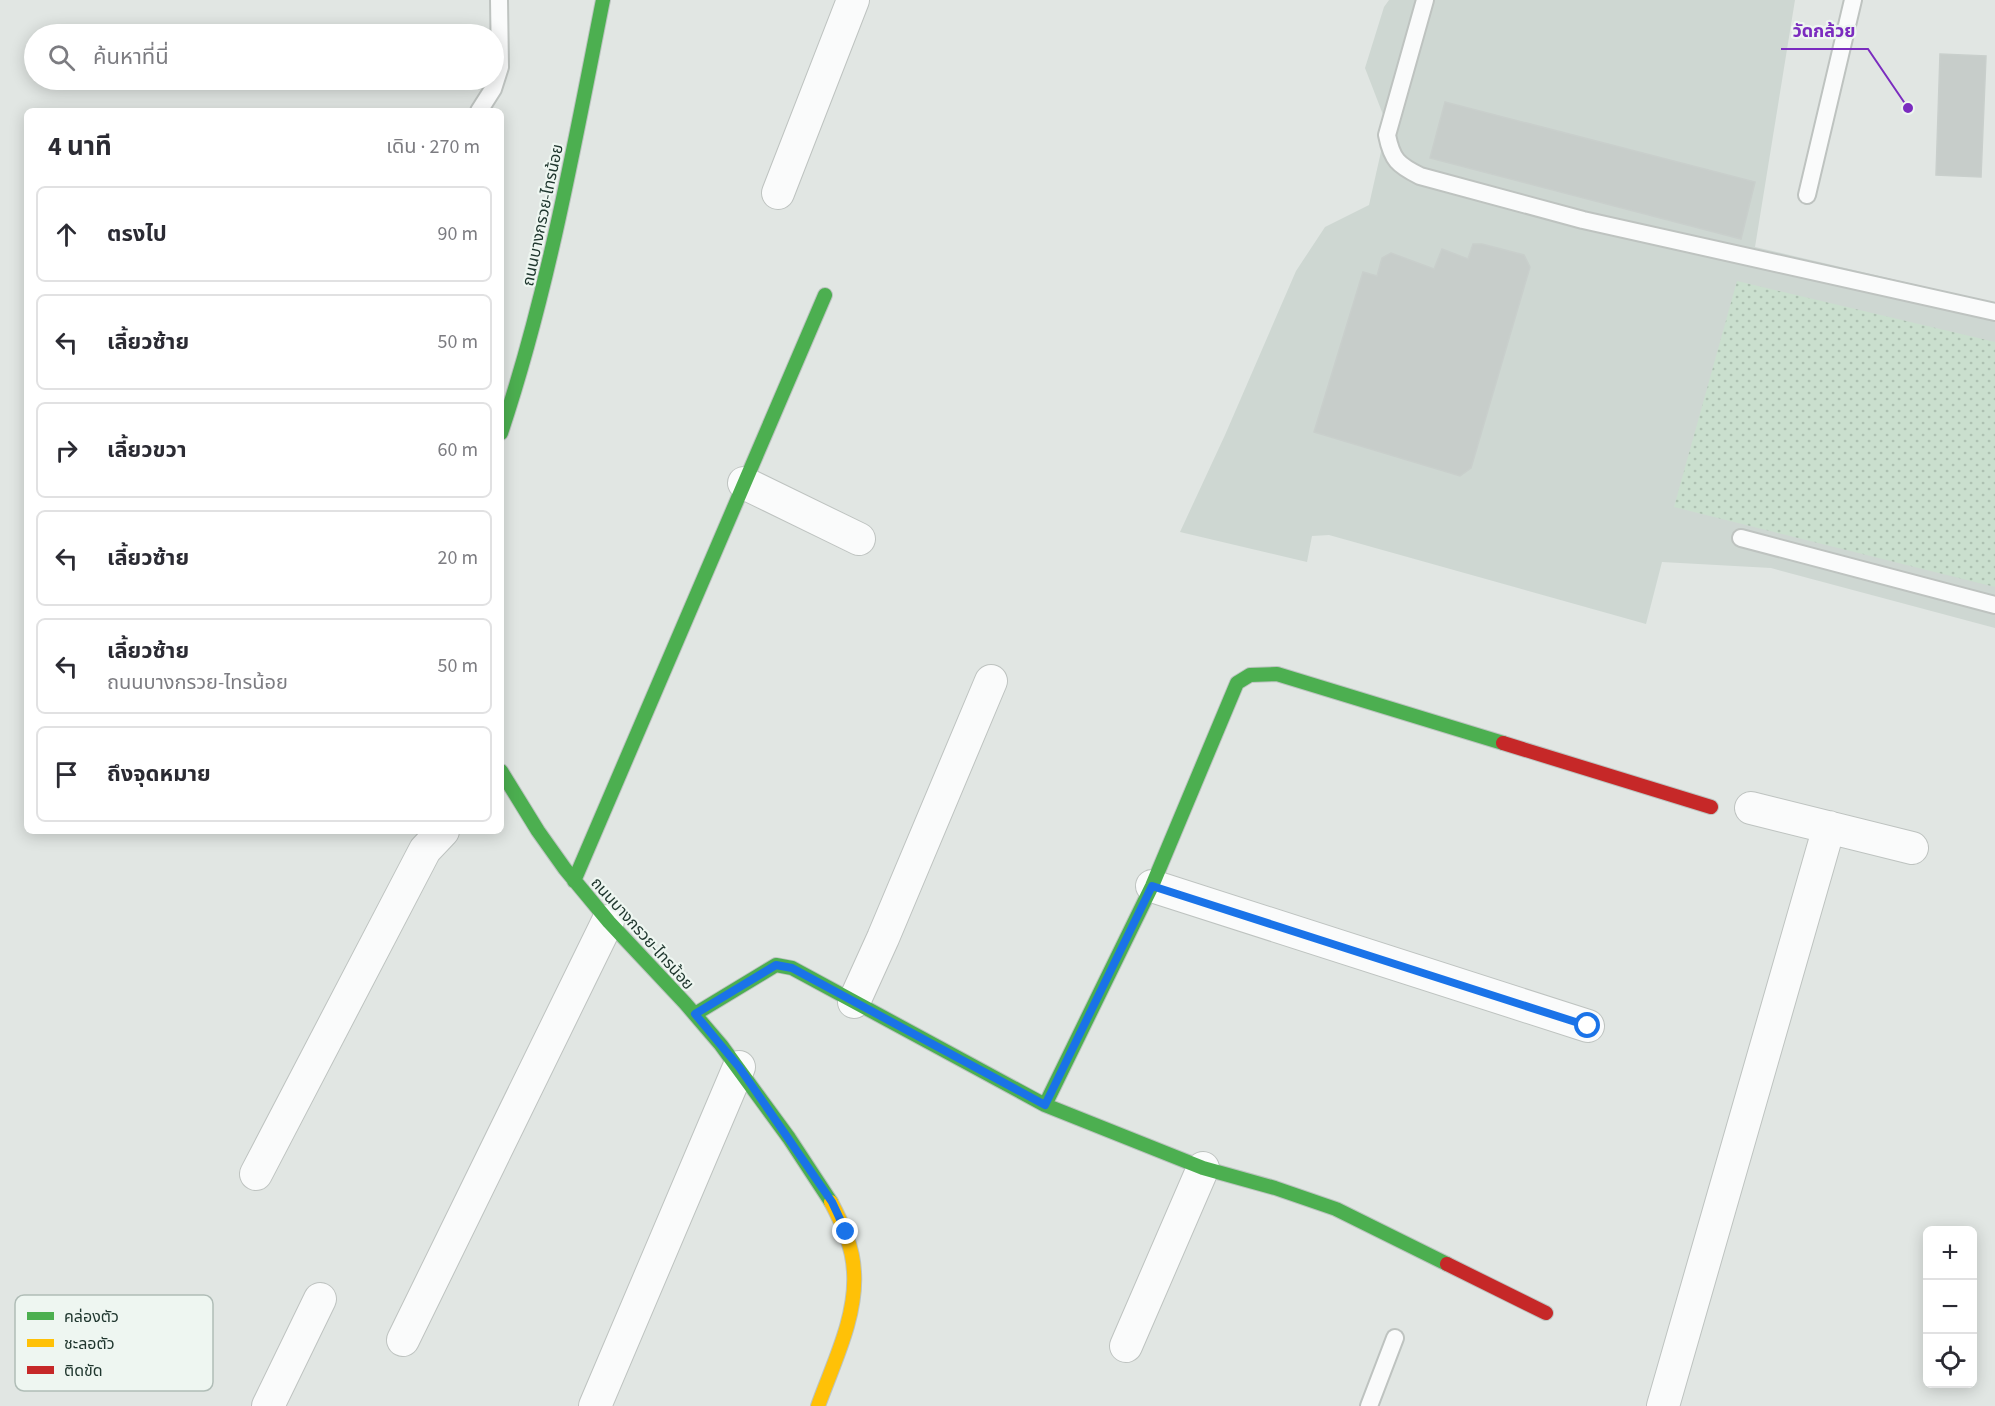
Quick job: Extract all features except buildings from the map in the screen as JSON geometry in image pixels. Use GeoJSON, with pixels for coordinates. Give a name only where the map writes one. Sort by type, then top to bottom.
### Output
{"type":"FeatureCollection","features":[{"type":"Feature","properties":{"kind":"street","name":"ถนนบางกรวย-ไทรน้อย"},"geometry":{"type":"LineString","coordinates":[[504,425],[522,375],[541,304],[603,0]]}},
{"type":"Feature","properties":{"kind":"street"},"geometry":{"type":"LineString","coordinates":[[778,193],[853,0]]}},
{"type":"Feature","properties":{"kind":"street"},"geometry":{"type":"LineString","coordinates":[[574,881],[825,295]]}},
{"type":"Feature","properties":{"kind":"street"},"geometry":{"type":"LineString","coordinates":[[744,483],[859,539]]}},
{"type":"Feature","properties":{"kind":"street"},"geometry":{"type":"LineString","coordinates":[[1045,1105],[1152,886],[1237,683],[1250,675],[1277,674],[1711,807]]}},
{"type":"Feature","properties":{"kind":"street"},"geometry":{"type":"LineString","coordinates":[[854,1002],[991,681]]}},
{"type":"Feature","properties":{"kind":"street","name":"ถนนบางกรวย-ไทรน้อย"},"geometry":{"type":"LineString","coordinates":[[505,789],[574,881],[695,1014],[739,1067],[832,1202],[846,1232],[854,1272],[851,1304],[818,1406]]}},
{"type":"Feature","properties":{"kind":"street"},"geometry":{"type":"LineString","coordinates":[[1750,808],[1912,848]]}},
{"type":"Feature","properties":{"kind":"street"},"geometry":{"type":"LineString","coordinates":[[1663,1406],[1829,827]]}},
{"type":"Feature","properties":{"kind":"street"},"geometry":{"type":"LineString","coordinates":[[256,1174],[425,849],[439,834]]}},
{"type":"Feature","properties":{"kind":"street"},"geometry":{"type":"LineString","coordinates":[[1152,886],[1588,1026]]}},
{"type":"Feature","properties":{"kind":"street"},"geometry":{"type":"LineString","coordinates":[[403,1340],[608,921]]}},
{"type":"Feature","properties":{"kind":"street"},"geometry":{"type":"LineString","coordinates":[[695,1014],[776,965],[792,968],[1045,1105],[1203,1168],[1275,1188],[1336,1209],[1546,1313]]}},
{"type":"Feature","properties":{"kind":"street"},"geometry":{"type":"LineString","coordinates":[[595,1406],[739,1067]]}},
{"type":"Feature","properties":{"kind":"street"},"geometry":{"type":"LineString","coordinates":[[1126,1346],[1203,1168]]}},
{"type":"Feature","properties":{"kind":"street"},"geometry":{"type":"LineString","coordinates":[[268,1406],[320,1299]]}},
{"type":"Feature","properties":{"kind":"lane"},"geometry":{"type":"LineString","coordinates":[[499,0],[499,24]]}},
{"type":"Feature","properties":{"kind":"lane"},"geometry":{"type":"LineString","coordinates":[[1425,0],[1387,135],[1391,152],[1401,166],[1420,176],[1584,220],[1995,312]]}},
{"type":"Feature","properties":{"kind":"lane"},"geometry":{"type":"LineString","coordinates":[[1807,195],[1852,0]]}},
{"type":"Feature","properties":{"kind":"lane"},"geometry":{"type":"LineString","coordinates":[[481,108],[492,90]]}},
{"type":"Feature","properties":{"kind":"lane"},"geometry":{"type":"LineString","coordinates":[[1741,537],[1995,605]]}},
{"type":"Feature","properties":{"kind":"lane"},"geometry":{"type":"LineString","coordinates":[[1369,1406],[1395,1338]]}},
{"type":"Feature","properties":{"kind":"shaded area"},"geometry":{"type":"Polygon","coordinates":[[[1389,0],[1795,0],[1755,247],[1995,303],[1995,628],[1771,568],[1662,562],[1646,624],[1329,535],[1312,536],[1307,562],[1180,532],[1296,271],[1325,227],[1369,205],[1387,125],[1365,68],[1384,7],[1389,0]]]}},
{"type":"Feature","properties":{"kind":"green space"},"geometry":{"type":"Polygon","coordinates":[[[1737,281],[1995,342],[1995,587],[1674,507],[1737,281]]]}},
{"type":"Feature","properties":{"kind":"traffic: fast"},"geometry":{"type":"LineString","coordinates":[[504,424],[546,273],[603,0]]}},
{"type":"Feature","properties":{"kind":"traffic: fast"},"geometry":{"type":"LineString","coordinates":[[574,881],[825,295]]}},
{"type":"Feature","properties":{"kind":"traffic: fast"},"geometry":{"type":"LineString","coordinates":[[1045,1105],[1152,886],[1237,683],[1250,675],[1277,674],[1503,743]]}},
{"type":"Feature","properties":{"kind":"traffic: fast"},"geometry":{"type":"LineString","coordinates":[[504,776],[565,869],[609,922],[721,1045],[789,1138],[831,1202]]}},
{"type":"Feature","properties":{"kind":"traffic: fast"},"geometry":{"type":"LineString","coordinates":[[695,1014],[776,965],[792,968],[1045,1105],[1203,1168],[1275,1188],[1336,1209],[1447,1264]]}},
{"type":"Feature","properties":{"kind":"traffic: slow"},"geometry":{"type":"LineString","coordinates":[[818,1406],[843,1340],[854,1289],[854,1272],[849,1244],[831,1202]]}},
{"type":"Feature","properties":{"kind":"traffic: jam"},"geometry":{"type":"LineString","coordinates":[[1503,743],[1711,807]]}},
{"type":"Feature","properties":{"kind":"traffic: jam"},"geometry":{"type":"LineString","coordinates":[[1447,1264],[1546,1313]]}},
{"type":"Feature","properties":{"kind":"place","name":"วัดกล้วย"},"geometry":{"type":"Point","coordinates":[1908,108]}},
{"type":"Feature","properties":{"kind":"route"},"geometry":{"type":"LineString","coordinates":[[846,1232],[832,1202],[739,1067],[695,1014],[776,965],[792,968],[1045,1105],[1152,886],[1588,1026]]}}]}
